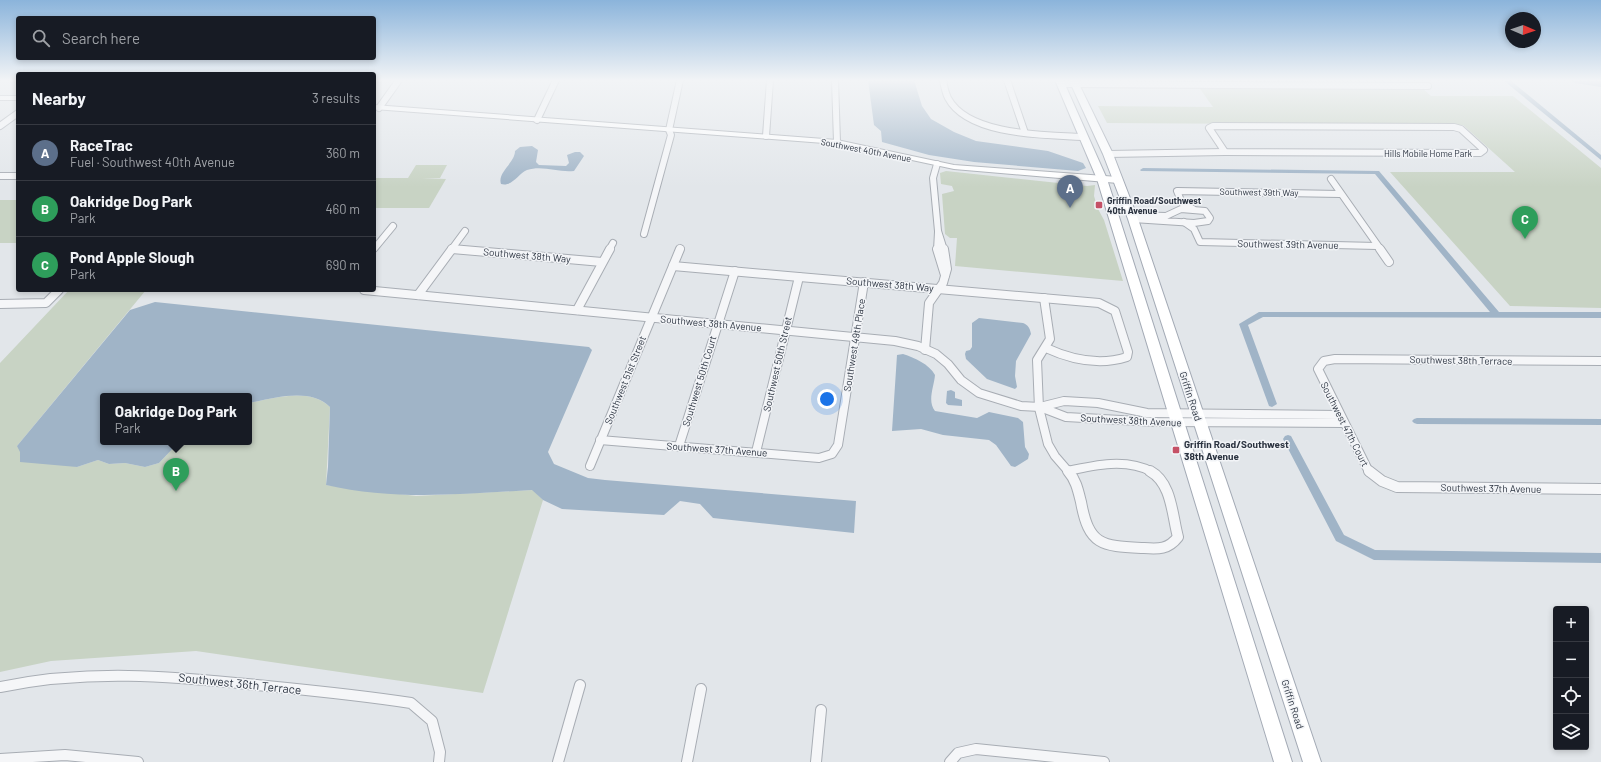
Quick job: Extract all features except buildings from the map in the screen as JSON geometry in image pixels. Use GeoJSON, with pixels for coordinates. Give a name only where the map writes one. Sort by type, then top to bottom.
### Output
{"type":"FeatureCollection","features":[{"type":"Feature","properties":{"kind":"main road","name":"Griffin Road"},"geometry":{"type":"LineString","coordinates":[[1075,116],[1102,180],[1177,418],[1282,762]]}},
{"type":"Feature","properties":{"kind":"main road","name":"Griffin Road"},"geometry":{"type":"LineString","coordinates":[[1090,116],[1108,154],[1132,217],[1312,762]]}},
{"type":"Feature","properties":{"kind":"street"},"geometry":{"type":"LineString","coordinates":[[0,126],[14,116]]}},
{"type":"Feature","properties":{"kind":"street","name":"Southwest 40th Avenue"},"geometry":{"type":"LineString","coordinates":[[477,116],[838,142],[938,164],[977,170],[1118,180]]}},
{"type":"Feature","properties":{"kind":"street"},"geometry":{"type":"LineString","coordinates":[[537,120],[539,116]]}},
{"type":"Feature","properties":{"kind":"street"},"geometry":{"type":"LineString","coordinates":[[644,234],[671,135],[669,130],[672,116]]}},
{"type":"Feature","properties":{"kind":"street"},"geometry":{"type":"LineString","coordinates":[[766,136],[767,116]]}},
{"type":"Feature","properties":{"kind":"street"},"geometry":{"type":"LineString","coordinates":[[837,116],[838,142]]}},
{"type":"Feature","properties":{"kind":"street"},"geometry":{"type":"LineString","coordinates":[[966,116],[972,120],[1001,129],[1025,133],[1084,137]]}},
{"type":"Feature","properties":{"kind":"street"},"geometry":{"type":"LineString","coordinates":[[1019,116],[1025,133]]}},
{"type":"Feature","properties":{"kind":"street","name":"Hills Mobile Home Park"},"geometry":{"type":"LineString","coordinates":[[1108,154],[1225,152],[1480,153],[1484,150],[1461,130],[1454,127],[1213,126],[1209,128],[1225,152]]}},
{"type":"Feature","properties":{"kind":"street"},"geometry":{"type":"LineString","coordinates":[[925,350],[929,303],[944,282],[945,275],[936,259],[938,231],[933,178],[938,164]]}},
{"type":"Feature","properties":{"kind":"street"},"geometry":{"type":"LineString","coordinates":[[0,176],[16,176]]}},
{"type":"Feature","properties":{"kind":"street"},"geometry":{"type":"LineString","coordinates":[[1331,179],[1340,194],[1389,262]]}},
{"type":"Feature","properties":{"kind":"street","name":"Southwest 39th Way"},"geometry":{"type":"LineString","coordinates":[[1182,206],[1177,191],[1340,194]]}},
{"type":"Feature","properties":{"kind":"street"},"geometry":{"type":"LineString","coordinates":[[1182,206],[1195,209],[1205,221],[1196,226],[1184,222],[1132,217],[1166,216],[1182,206]]}},
{"type":"Feature","properties":{"kind":"street"},"geometry":{"type":"LineString","coordinates":[[377,242],[393,226]]}},
{"type":"Feature","properties":{"kind":"street","name":"Southwest 39th Avenue"},"geometry":{"type":"LineString","coordinates":[[1196,226],[1200,242],[1377,246]]}},
{"type":"Feature","properties":{"kind":"street"},"geometry":{"type":"LineString","coordinates":[[418,295],[466,231]]}},
{"type":"Feature","properties":{"kind":"street"},"geometry":{"type":"LineString","coordinates":[[577,310],[613,243]]}},
{"type":"Feature","properties":{"kind":"street","name":"Southwest 38th Way"},"geometry":{"type":"LineString","coordinates":[[452,249],[602,262]]}},
{"type":"Feature","properties":{"kind":"street","name":"Southwest 51st Street"},"geometry":{"type":"LineString","coordinates":[[590,466],[680,249]]}},
{"type":"Feature","properties":{"kind":"street","name":"Southwest 38th Way"},"geometry":{"type":"LineString","coordinates":[[673,266],[1099,303],[1108,306],[1115,311],[1128,352],[1127,357],[1113,362],[1086,360],[1056,353],[1046,348]]}},
{"type":"Feature","properties":{"kind":"street","name":"Southwest 50th Court"},"geometry":{"type":"LineString","coordinates":[[679,446],[717,323],[735,271]]}},
{"type":"Feature","properties":{"kind":"street","name":"Southwest 50th Street"},"geometry":{"type":"LineString","coordinates":[[756,452],[799,277]]}},
{"type":"Feature","properties":{"kind":"street","name":"Southwest 49th Place"},"geometry":{"type":"LineString","coordinates":[[832,454],[838,445],[854,336],[864,282]]}},
{"type":"Feature","properties":{"kind":"street","name":"Southwest 38th Avenue"},"geometry":{"type":"LineString","coordinates":[[376,291],[895,341],[936,354],[948,364],[961,380],[979,393],[997,400],[1022,406],[1040,407],[1064,402],[1098,403],[1177,418]]}},
{"type":"Feature","properties":{"kind":"street"},"geometry":{"type":"LineString","coordinates":[[0,304],[46,303],[57,292]]}},
{"type":"Feature","properties":{"kind":"street"},"geometry":{"type":"LineString","coordinates":[[1044,298],[1050,339],[1046,348],[1037,360],[1040,407],[1051,450],[1077,486],[1086,523],[1092,535],[1101,542],[1111,545],[1162,550],[1172,546],[1178,537],[1163,484],[1155,473],[1143,467],[1106,464],[1067,471]]}},
{"type":"Feature","properties":{"kind":"street","name":"Southwest 38th Terrace"},"geometry":{"type":"LineString","coordinates":[[1322,362],[1335,359],[1601,362]]}},
{"type":"Feature","properties":{"kind":"street","name":"Southwest 47th Court"},"geometry":{"type":"LineString","coordinates":[[1322,362],[1319,364],[1318,370],[1342,419],[1370,473],[1382,481]]}},
{"type":"Feature","properties":{"kind":"street","name":"Southwest 38th Avenue"},"geometry":{"type":"LineString","coordinates":[[1040,407],[1066,417],[1342,419]]}},
{"type":"Feature","properties":{"kind":"street","name":"Southwest 37th Avenue"},"geometry":{"type":"LineString","coordinates":[[600,440],[819,458],[832,454]]}},
{"type":"Feature","properties":{"kind":"street","name":"Southwest 37th Avenue"},"geometry":{"type":"LineString","coordinates":[[1382,481],[1397,487],[1601,489]]}},
{"type":"Feature","properties":{"kind":"street","name":"Southwest 36th Terrace"},"geometry":{"type":"LineString","coordinates":[[0,687],[30,679],[104,674],[165,676],[411,703],[432,721],[440,752],[439,762]]}},
{"type":"Feature","properties":{"kind":"street"},"geometry":{"type":"LineString","coordinates":[[558,762],[580,685]]}},
{"type":"Feature","properties":{"kind":"street"},"geometry":{"type":"LineString","coordinates":[[687,762],[701,689]]}},
{"type":"Feature","properties":{"kind":"street"},"geometry":{"type":"LineString","coordinates":[[816,762],[821,710]]}},
{"type":"Feature","properties":{"kind":"street"},"geometry":{"type":"LineString","coordinates":[[954,757],[976,748],[1104,762]]}},
{"type":"Feature","properties":{"kind":"street"},"geometry":{"type":"LineString","coordinates":[[0,759],[65,755],[138,762]]}},
{"type":"Feature","properties":{"kind":"green space"},"geometry":{"type":"Polygon","coordinates":[[[1103,116],[1537,116],[1601,168],[1601,308],[1510,306],[1390,172],[1515,172],[1463,125],[1107,123],[1103,116]]]}},
{"type":"Feature","properties":{"kind":"green space"},"geometry":{"type":"Polygon","coordinates":[[[416,165],[447,165],[440,178],[422,178],[446,179],[429,208],[376,208],[376,178],[408,178],[416,165]]]}},
{"type":"Feature","properties":{"kind":"green space"},"geometry":{"type":"Polygon","coordinates":[[[946,171],[1087,186],[1095,185],[1094,196],[1098,209],[1104,220],[1123,281],[955,266],[957,238],[950,238],[945,234],[942,194],[954,191],[952,186],[941,184],[940,173],[946,171]]]}},
{"type":"Feature","properties":{"kind":"green space"},"geometry":{"type":"Polygon","coordinates":[[[0,200],[16,200],[16,243],[0,243],[0,200]]]}},
{"type":"Feature","properties":{"kind":"green space"},"geometry":{"type":"Polygon","coordinates":[[[67,292],[144,292],[17,446],[77,467],[98,460],[109,464],[125,463],[145,467],[159,463],[176,445],[252,445],[252,402],[281,397],[302,396],[312,397],[322,401],[330,407],[326,485],[416,496],[533,490],[543,500],[483,693],[196,651],[51,661],[0,672],[0,363],[67,292]]]}},
{"type":"Feature","properties":{"kind":"water"},"geometry":{"type":"Polygon","coordinates":[[[873,116],[929,116],[931,119],[954,132],[976,141],[1048,151],[1083,163],[1086,168],[1078,171],[974,162],[929,155],[882,142],[881,131],[874,125],[873,116]]]}},
{"type":"Feature","properties":{"kind":"water"},"geometry":{"type":"Polygon","coordinates":[[[532,146],[538,150],[536,162],[539,165],[566,166],[569,163],[567,155],[580,152],[584,156],[574,171],[539,168],[527,170],[512,182],[508,184],[501,184],[500,180],[502,175],[512,160],[515,151],[520,147],[532,146]]]}},
{"type":"Feature","properties":{"kind":"water"},"geometry":{"type":"Polygon","coordinates":[[[155,302],[589,347],[592,350],[548,452],[554,464],[588,478],[856,501],[854,533],[713,518],[700,504],[680,501],[664,515],[562,509],[543,500],[532,490],[403,495],[352,490],[326,485],[330,407],[322,401],[312,397],[302,396],[280,397],[252,402],[252,393],[100,393],[100,445],[176,445],[159,463],[145,467],[125,463],[109,464],[98,460],[77,467],[20,462],[20,452],[17,446],[130,310],[155,302]]]}},
{"type":"Feature","properties":{"kind":"water"},"geometry":{"type":"Polygon","coordinates":[[[979,318],[1023,323],[1029,328],[1031,334],[1016,361],[1015,376],[1017,387],[1015,389],[987,379],[966,359],[966,351],[970,350],[972,347],[972,323],[979,318]]]}},
{"type":"Feature","properties":{"kind":"water"},"geometry":{"type":"Polygon","coordinates":[[[903,354],[925,365],[935,375],[931,403],[935,411],[977,418],[989,412],[1018,418],[1023,422],[1025,447],[1029,454],[1028,459],[1015,467],[1011,466],[996,445],[989,440],[943,435],[921,429],[892,431],[897,355],[903,354]]]}},
{"type":"Feature","properties":{"kind":"water"},"geometry":{"type":"Polygon","coordinates":[[[951,390],[955,392],[955,398],[962,400],[962,406],[948,405],[946,403],[947,391],[951,390]]]}},
{"type":"Feature","properties":{"kind":"waterway"},"geometry":{"type":"LineString","coordinates":[[1549,116],[1601,158]]}},
{"type":"Feature","properties":{"kind":"waterway"},"geometry":{"type":"LineString","coordinates":[[1143,170],[1377,172],[1495,313]]}},
{"type":"Feature","properties":{"kind":"waterway"},"geometry":{"type":"LineString","coordinates":[[1272,404],[1243,324],[1262,314],[1601,315]]}},
{"type":"Feature","properties":{"kind":"waterway"},"geometry":{"type":"LineString","coordinates":[[1417,421],[1601,422]]}},
{"type":"Feature","properties":{"kind":"waterway"},"geometry":{"type":"LineString","coordinates":[[1288,439],[1340,538],[1374,555],[1601,558]]}},
{"type":"Feature","properties":{"kind":"place","name":"Griffin Road/Southwest 40th Avenue"},"geometry":{"type":"Point","coordinates":[1099,205]}},
{"type":"Feature","properties":{"kind":"place","name":"RaceTrac"},"geometry":{"type":"Point","coordinates":[1070,208]}},
{"type":"Feature","properties":{"kind":"place","name":"Pond Apple Slough"},"geometry":{"type":"Point","coordinates":[1525,239]}},
{"type":"Feature","properties":{"kind":"place","name":"Griffin Road/Southwest 38th Avenue"},"geometry":{"type":"Point","coordinates":[1176,450]}},
{"type":"Feature","properties":{"kind":"place","name":"Oakridge Dog Park"},"geometry":{"type":"Point","coordinates":[176,491]}}]}
